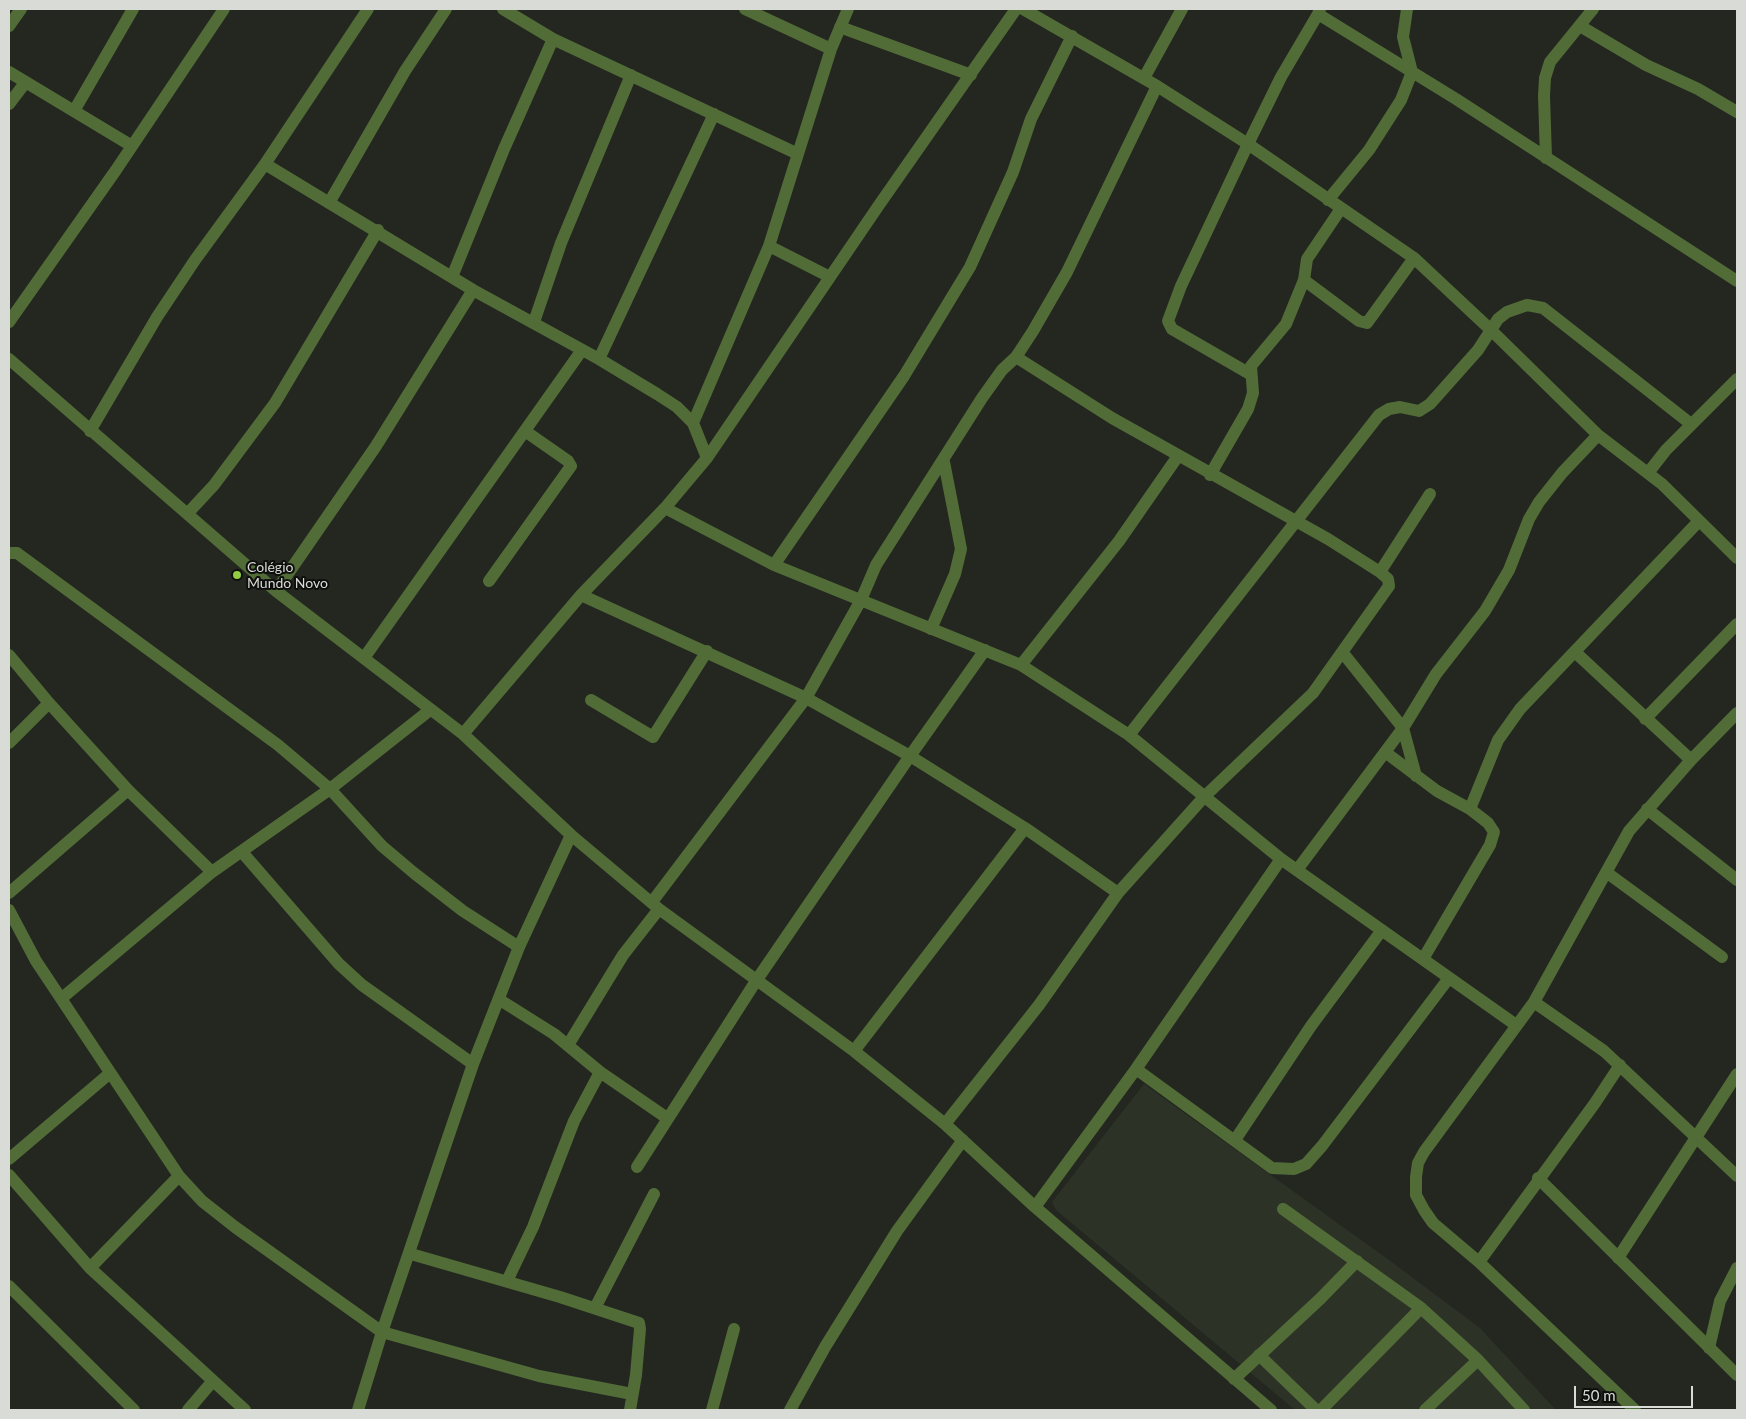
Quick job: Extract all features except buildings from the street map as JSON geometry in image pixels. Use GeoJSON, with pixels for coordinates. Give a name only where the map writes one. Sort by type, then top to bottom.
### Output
{"type":"FeatureCollection","features":[{"type":"Feature","properties":{"kind":"street"},"geometry":{"type":"LineString","coordinates":[[9,26],[21,9]]}},
{"type":"Feature","properties":{"kind":"street"},"geometry":{"type":"LineString","coordinates":[[74,111],[134,9]]}},
{"type":"Feature","properties":{"kind":"street"},"geometry":{"type":"LineString","coordinates":[[9,322],[132,146],[224,9]]}},
{"type":"Feature","properties":{"kind":"street"},"geometry":{"type":"LineString","coordinates":[[90,431],[184,276],[266,164],[368,9]]}},
{"type":"Feature","properties":{"kind":"street"},"geometry":{"type":"LineString","coordinates":[[329,202],[405,71],[446,9]]}},
{"type":"Feature","properties":{"kind":"street"},"geometry":{"type":"LineString","coordinates":[[503,9],[553,39],[798,154]]}},
{"type":"Feature","properties":{"kind":"street"},"geometry":{"type":"LineString","coordinates":[[745,9],[831,49]]}},
{"type":"Feature","properties":{"kind":"street"},"geometry":{"type":"LineString","coordinates":[[693,423],[768,246],[831,49],[848,9]]}},
{"type":"Feature","properties":{"kind":"street"},"geometry":{"type":"LineString","coordinates":[[463,734],[580,596],[665,508],[707,458],[1016,9]]}},
{"type":"Feature","properties":{"kind":"street"},"geometry":{"type":"LineString","coordinates":[[1023,9],[1157,86],[1248,144],[1340,210],[1414,258],[1598,435],[1648,473],[1737,558]]}},
{"type":"Feature","properties":{"kind":"street"},"geometry":{"type":"LineString","coordinates":[[1144,78],[1182,9]]}},
{"type":"Feature","properties":{"kind":"street"},"geometry":{"type":"LineString","coordinates":[[1328,200],[1369,150],[1401,100],[1412,72],[1403,37],[1407,9]]}},
{"type":"Feature","properties":{"kind":"street"},"geometry":{"type":"LineString","coordinates":[[1546,158],[1545,78],[1550,62],[1593,9]]}},
{"type":"Feature","properties":{"kind":"street"},"geometry":{"type":"LineString","coordinates":[[1250,374],[1172,329],[1168,321],[1181,286],[1248,144],[1281,77],[1319,11],[1737,282]]}},
{"type":"Feature","properties":{"kind":"street"},"geometry":{"type":"LineString","coordinates":[[1580,26],[1651,68],[1698,89],[1737,112]]}},
{"type":"Feature","properties":{"kind":"street"},"geometry":{"type":"LineString","coordinates":[[840,27],[971,75]]}},
{"type":"Feature","properties":{"kind":"street"},"geometry":{"type":"LineString","coordinates":[[774,565],[904,376],[970,267],[1009,180],[1031,119],[1072,36]]}},
{"type":"Feature","properties":{"kind":"street"},"geometry":{"type":"LineString","coordinates":[[452,277],[504,149],[553,39]]}},
{"type":"Feature","properties":{"kind":"street"},"geometry":{"type":"LineString","coordinates":[[9,72],[132,146]]}},
{"type":"Feature","properties":{"kind":"street"},"geometry":{"type":"LineString","coordinates":[[534,322],[561,243],[631,75]]}},
{"type":"Feature","properties":{"kind":"street"},"geometry":{"type":"LineString","coordinates":[[9,104],[25,83]]}},
{"type":"Feature","properties":{"kind":"street"},"geometry":{"type":"LineString","coordinates":[[568,1046],[655,905],[806,698],[861,600],[876,565],[944,462],[982,398],[1002,370],[1016,357],[1067,272],[1157,86]]}},
{"type":"Feature","properties":{"kind":"street"},"geometry":{"type":"LineString","coordinates":[[599,359],[714,114]]}},
{"type":"Feature","properties":{"kind":"street"},"geometry":{"type":"LineString","coordinates":[[266,164],[378,230],[473,290],[599,359],[670,403],[693,423],[707,458]]}},
{"type":"Feature","properties":{"kind":"street"},"geometry":{"type":"LineString","coordinates":[[1210,475],[1248,409],[1253,393],[1250,374],[1251,366],[1256,357],[1286,324],[1304,280],[1306,259],[1340,210]]}},
{"type":"Feature","properties":{"kind":"street"},"geometry":{"type":"LineString","coordinates":[[188,513],[220,478],[276,403],[378,230]]}},
{"type":"Feature","properties":{"kind":"street"},"geometry":{"type":"LineString","coordinates":[[768,246],[830,277]]}},
{"type":"Feature","properties":{"kind":"street"},"geometry":{"type":"LineString","coordinates":[[1304,280],[1360,321],[1367,323],[1414,258]]}},
{"type":"Feature","properties":{"kind":"street"},"geometry":{"type":"LineString","coordinates":[[276,591],[376,446],[473,290]]}},
{"type":"Feature","properties":{"kind":"street"},"geometry":{"type":"LineString","coordinates":[[1129,735],[1379,415],[1389,409],[1400,407],[1419,410],[1430,404],[1478,350],[1498,319],[1519,306],[1543,308],[1691,424]]}},
{"type":"Feature","properties":{"kind":"street"},"geometry":{"type":"LineString","coordinates":[[364,658],[582,350]]}},
{"type":"Feature","properties":{"kind":"street"},"geometry":{"type":"LineString","coordinates":[[945,1124],[1039,1005],[1118,893],[1204,797],[1313,693],[1389,586],[1388,579],[1380,572],[1296,521],[1210,475],[1112,418],[1016,357]]}},
{"type":"Feature","properties":{"kind":"street"},"geometry":{"type":"LineString","coordinates":[[9,359],[276,591],[463,734],[571,835],[655,905],[756,981],[854,1051],[945,1124],[1035,1207],[1271,1410]]}},
{"type":"Feature","properties":{"kind":"street"},"geometry":{"type":"LineString","coordinates":[[1648,473],[1666,450],[1737,379]]}},
{"type":"Feature","properties":{"kind":"street"},"geometry":{"type":"LineString","coordinates":[[488,581],[571,466],[568,461],[525,431]]}},
{"type":"Feature","properties":{"kind":"street"},"geometry":{"type":"LineString","coordinates":[[1297,870],[1403,728],[1436,674],[1485,612],[1509,570],[1529,519],[1539,502],[1562,473],[1598,435]]}},
{"type":"Feature","properties":{"kind":"street"},"geometry":{"type":"LineString","coordinates":[[1022,665],[1119,541],[1178,456]]}},
{"type":"Feature","properties":{"kind":"street"},"geometry":{"type":"LineString","coordinates":[[931,629],[955,574],[961,549],[944,462]]}},
{"type":"Feature","properties":{"kind":"street"},"geometry":{"type":"LineString","coordinates":[[1380,572],[1430,494]]}},
{"type":"Feature","properties":{"kind":"street"},"geometry":{"type":"LineString","coordinates":[[665,508],[774,565],[1022,665],[1129,735],[1281,859],[1516,1025]]}},
{"type":"Feature","properties":{"kind":"street"},"geometry":{"type":"LineString","coordinates":[[1470,809],[1498,740],[1520,709],[1699,521]]}},
{"type":"Feature","properties":{"kind":"street"},"geometry":{"type":"LineString","coordinates":[[9,553],[17,552],[250,724],[330,789],[382,846],[414,873],[463,911],[519,947]]}},
{"type":"Feature","properties":{"kind":"street"},"geometry":{"type":"LineString","coordinates":[[580,596],[707,651],[806,698],[910,756],[1025,828],[1118,893]]}},
{"type":"Feature","properties":{"kind":"street"},"geometry":{"type":"LineString","coordinates":[[1645,719],[1737,624]]}},
{"type":"Feature","properties":{"kind":"street"},"geometry":{"type":"LineString","coordinates":[[637,1168],[667,1118],[756,981],[985,650]]}},
{"type":"Feature","properties":{"kind":"street"},"geometry":{"type":"LineString","coordinates":[[591,700],[653,737],[707,651]]}},
{"type":"Feature","properties":{"kind":"street"},"geometry":{"type":"LineString","coordinates":[[1575,652],[1691,760]]}},
{"type":"Feature","properties":{"kind":"street"},"geometry":{"type":"LineString","coordinates":[[1343,653],[1403,728],[1416,776]]}},
{"type":"Feature","properties":{"kind":"street"},"geometry":{"type":"LineString","coordinates":[[9,655],[48,704],[128,790],[212,872]]}},
{"type":"Feature","properties":{"kind":"street"},"geometry":{"type":"LineString","coordinates":[[9,743],[48,704]]}},
{"type":"Feature","properties":{"kind":"street"},"geometry":{"type":"LineString","coordinates":[[62,998],[212,872],[330,789],[430,710]]}},
{"type":"Feature","properties":{"kind":"street"},"geometry":{"type":"LineString","coordinates":[[1635,1410],[1479,1262],[1433,1223],[1416,1195],[1418,1163],[1534,1002],[1629,831],[1691,760],[1735,719]]}},
{"type":"Feature","properties":{"kind":"street"},"geometry":{"type":"LineString","coordinates":[[1385,752],[1437,791],[1470,809],[1488,823],[1494,832],[1490,845],[1423,959]]}},
{"type":"Feature","properties":{"kind":"street"},"geometry":{"type":"LineString","coordinates":[[9,893],[128,790]]}},
{"type":"Feature","properties":{"kind":"street"},"geometry":{"type":"LineString","coordinates":[[1647,809],[1737,880]]}},
{"type":"Feature","properties":{"kind":"street"},"geometry":{"type":"LineString","coordinates":[[854,1051],[1025,828]]}},
{"type":"Feature","properties":{"kind":"street"},"geometry":{"type":"LineString","coordinates":[[358,1410],[382,1332],[411,1254],[473,1064],[500,1000],[519,947],[571,835]]}},
{"type":"Feature","properties":{"kind":"street"},"geometry":{"type":"LineString","coordinates":[[242,852],[339,964],[362,985],[473,1064]]}},
{"type":"Feature","properties":{"kind":"street"},"geometry":{"type":"LineString","coordinates":[[1035,1207],[1136,1068],[1281,859]]}},
{"type":"Feature","properties":{"kind":"street"},"geometry":{"type":"LineString","coordinates":[[1606,872],[1722,957]]}},
{"type":"Feature","properties":{"kind":"street"},"geometry":{"type":"LineString","coordinates":[[9,910],[36,961],[62,998],[109,1074],[179,1176],[202,1201],[242,1232],[382,1332],[539,1376],[632,1394]]}},
{"type":"Feature","properties":{"kind":"street"},"geometry":{"type":"LineString","coordinates":[[1234,1140],[1321,1012],[1382,930]]}},
{"type":"Feature","properties":{"kind":"street"},"geometry":{"type":"LineString","coordinates":[[1136,1068],[1272,1168],[1294,1169],[1306,1164],[1322,1146],[1449,978]]}},
{"type":"Feature","properties":{"kind":"street"},"geometry":{"type":"LineString","coordinates":[[500,1000],[568,1046],[600,1072],[667,1118]]}},
{"type":"Feature","properties":{"kind":"street"},"geometry":{"type":"LineString","coordinates":[[1534,1002],[1598,1046],[1696,1135],[1737,1176]]}},
{"type":"Feature","properties":{"kind":"street"},"geometry":{"type":"LineString","coordinates":[[1479,1262],[1538,1178],[1595,1103],[1620,1065]]}},
{"type":"Feature","properties":{"kind":"street"},"geometry":{"type":"LineString","coordinates":[[507,1281],[533,1228],[574,1121],[600,1072]]}},
{"type":"Feature","properties":{"kind":"street"},"geometry":{"type":"LineString","coordinates":[[9,1159],[109,1074]]}},
{"type":"Feature","properties":{"kind":"street"},"geometry":{"type":"LineString","coordinates":[[1618,1258],[1737,1074]]}},
{"type":"Feature","properties":{"kind":"street"},"geometry":{"type":"LineString","coordinates":[[790,1410],[825,1347],[897,1230],[962,1140]]}},
{"type":"Feature","properties":{"kind":"street"},"geometry":{"type":"LineString","coordinates":[[9,1175],[90,1268],[212,1382],[245,1410]]}},
{"type":"Feature","properties":{"kind":"street"},"geometry":{"type":"LineString","coordinates":[[90,1268],[179,1176]]}},
{"type":"Feature","properties":{"kind":"street"},"geometry":{"type":"LineString","coordinates":[[1538,1178],[1737,1375]]}},
{"type":"Feature","properties":{"kind":"street"},"geometry":{"type":"LineString","coordinates":[[595,1308],[654,1194]]}},
{"type":"Feature","properties":{"kind":"street"},"geometry":{"type":"LineString","coordinates":[[1283,1209],[1421,1308],[1478,1360],[1524,1410]]}},
{"type":"Feature","properties":{"kind":"street"},"geometry":{"type":"LineString","coordinates":[[411,1254],[507,1281],[639,1323],[640,1330],[630,1410]]}},
{"type":"Feature","properties":{"kind":"street"},"geometry":{"type":"LineString","coordinates":[[1234,1379],[1320,1299],[1357,1261]]}},
{"type":"Feature","properties":{"kind":"street"},"geometry":{"type":"LineString","coordinates":[[1709,1348],[1720,1301],[1737,1268]]}},
{"type":"Feature","properties":{"kind":"street"},"geometry":{"type":"LineString","coordinates":[[9,1286],[134,1410]]}},
{"type":"Feature","properties":{"kind":"street"},"geometry":{"type":"LineString","coordinates":[[1321,1410],[1421,1308]]}},
{"type":"Feature","properties":{"kind":"street"},"geometry":{"type":"LineString","coordinates":[[712,1410],[734,1329]]}},
{"type":"Feature","properties":{"kind":"street"},"geometry":{"type":"LineString","coordinates":[[1259,1355],[1316,1410]]}},
{"type":"Feature","properties":{"kind":"street"},"geometry":{"type":"LineString","coordinates":[[1425,1410],[1478,1360]]}},
{"type":"Feature","properties":{"kind":"street"},"geometry":{"type":"LineString","coordinates":[[188,1410],[212,1382]]}},
{"type":"Feature","properties":{"kind":"shaded area"},"geometry":{"type":"Polygon","coordinates":[[[1144,1084],[1389,1260],[1480,1328],[1556,1410],[1295,1410],[1056,1210],[1052,1202],[1144,1084]]]}},
{"type":"Feature","properties":{"kind":"place","name":"Colégio Mundo Novo"},"geometry":{"type":"Point","coordinates":[237,575]}}]}
